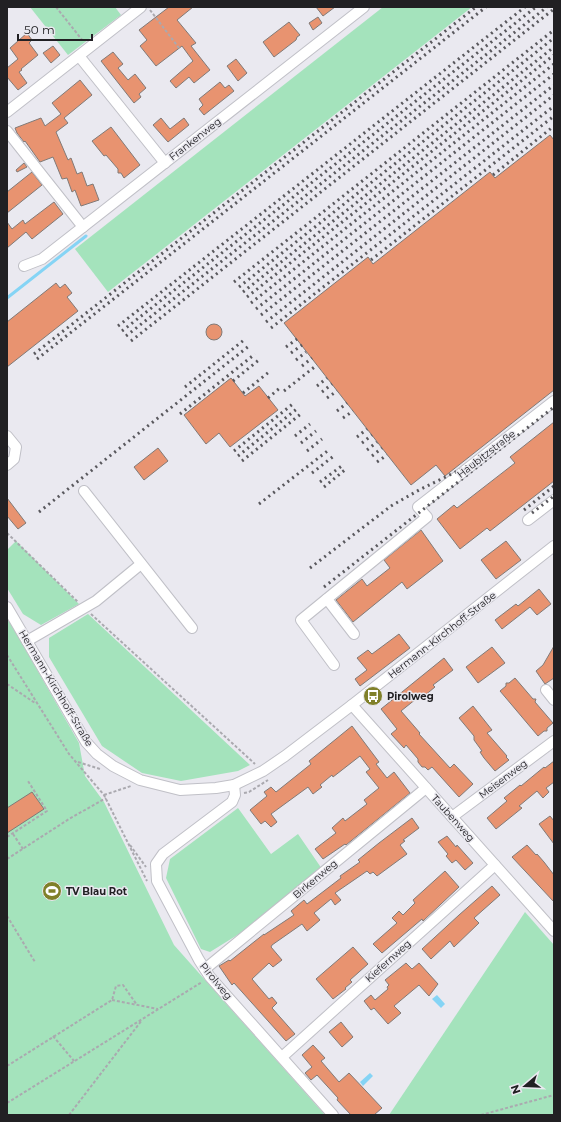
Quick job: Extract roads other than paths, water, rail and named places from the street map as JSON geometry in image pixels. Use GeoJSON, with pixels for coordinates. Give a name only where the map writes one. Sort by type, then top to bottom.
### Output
{"type":"FeatureCollection","features":[{"type":"Feature","properties":{"kind":"street"},"geometry":{"type":"LineString","coordinates":[[7,112],[141,7]]}},
{"type":"Feature","properties":{"kind":"street","name":"Frankenweg"},"geometry":{"type":"LineString","coordinates":[[24,266],[42,259],[364,7]]}},
{"type":"Feature","properties":{"kind":"street"},"geometry":{"type":"LineString","coordinates":[[79,56],[165,163]]}},
{"type":"Feature","properties":{"kind":"street"},"geometry":{"type":"LineString","coordinates":[[7,131],[83,227]]}},
{"type":"Feature","properties":{"kind":"street","name":"Haubitzstraße"},"geometry":{"type":"LineString","coordinates":[[327,599],[427,517],[418,507],[554,401]]}},
{"type":"Feature","properties":{"kind":"street"},"geometry":{"type":"LineString","coordinates":[[7,436],[16,447],[14,459],[7,465]]}},
{"type":"Feature","properties":{"kind":"street"},"geometry":{"type":"LineString","coordinates":[[84,491],[192,628]]}},
{"type":"Feature","properties":{"kind":"street"},"geometry":{"type":"LineString","coordinates":[[528,520],[554,500]]}},
{"type":"Feature","properties":{"kind":"street","name":"Hermann-Kirchhoff-Straße"},"geometry":{"type":"LineString","coordinates":[[7,607],[86,742],[97,754],[113,766],[140,780],[180,790],[216,788],[234,785],[263,771],[352,705],[554,546]]}},
{"type":"Feature","properties":{"kind":"street"},"geometry":{"type":"LineString","coordinates":[[27,641],[96,601],[141,564]]}},
{"type":"Feature","properties":{"kind":"street"},"geometry":{"type":"LineString","coordinates":[[334,665],[301,620],[327,599],[354,634]]}},
{"type":"Feature","properties":{"kind":"street"},"geometry":{"type":"LineString","coordinates":[[546,690],[554,700]]}},
{"type":"Feature","properties":{"kind":"street","name":"Taubenweg"},"geometry":{"type":"LineString","coordinates":[[352,705],[554,931]]}},
{"type":"Feature","properties":{"kind":"street","name":"Meisenweg"},"geometry":{"type":"LineString","coordinates":[[452,817],[554,741]]}},
{"type":"Feature","properties":{"kind":"street","name":"Pirolweg"},"geometry":{"type":"LineString","coordinates":[[234,785],[235,795],[232,802],[163,854],[156,864],[153,884],[208,973],[333,1115]]}},
{"type":"Feature","properties":{"kind":"street","name":"Birkenweg"},"geometry":{"type":"LineString","coordinates":[[208,973],[426,788]]}},
{"type":"Feature","properties":{"kind":"street","name":"Kiefernweg"},"geometry":{"type":"LineString","coordinates":[[282,1056],[495,865]]}},
{"type":"Feature","properties":{"kind":"water"},"geometry":{"type":"Polygon","coordinates":[[[437,995],[445,1004],[441,1008],[432,999],[437,995]]]}},
{"type":"Feature","properties":{"kind":"water"},"geometry":{"type":"Polygon","coordinates":[[[370,1073],[373,1076],[363,1086],[360,1082],[370,1073]]]}},
{"type":"Feature","properties":{"kind":"waterway"},"geometry":{"type":"LineString","coordinates":[[7,298],[86,236]]}},
{"type":"Feature","properties":{"kind":"railway"},"geometry":{"type":"LineString","coordinates":[[34,354],[476,7]]}},
{"type":"Feature","properties":{"kind":"railway"},"geometry":{"type":"LineString","coordinates":[[37,359],[486,7]]}},
{"type":"Feature","properties":{"kind":"railway"},"geometry":{"type":"LineString","coordinates":[[118,326],[525,7]]}},
{"type":"Feature","properties":{"kind":"railway"},"geometry":{"type":"LineString","coordinates":[[122,331],[536,7]]}},
{"type":"Feature","properties":{"kind":"railway"},"geometry":{"type":"LineString","coordinates":[[126,336],[547,7]]}},
{"type":"Feature","properties":{"kind":"railway"},"geometry":{"type":"LineString","coordinates":[[131,341],[554,9]]}},
{"type":"Feature","properties":{"kind":"railway"},"geometry":{"type":"LineString","coordinates":[[234,282],[554,30]]}},
{"type":"Feature","properties":{"kind":"railway"},"geometry":{"type":"LineString","coordinates":[[239,287],[554,38]]}},
{"type":"Feature","properties":{"kind":"railway"},"geometry":{"type":"LineString","coordinates":[[243,292],[554,47]]}},
{"type":"Feature","properties":{"kind":"railway"},"geometry":{"type":"LineString","coordinates":[[247,297],[554,55]]}},
{"type":"Feature","properties":{"kind":"railway"},"geometry":{"type":"LineString","coordinates":[[251,303],[554,64]]}},
{"type":"Feature","properties":{"kind":"railway"},"geometry":{"type":"LineString","coordinates":[[256,309],[554,74]]}},
{"type":"Feature","properties":{"kind":"railway"},"geometry":{"type":"LineString","coordinates":[[261,315],[554,85]]}},
{"type":"Feature","properties":{"kind":"railway"},"geometry":{"type":"LineString","coordinates":[[266,322],[554,95]]}},
{"type":"Feature","properties":{"kind":"railway"},"geometry":{"type":"LineString","coordinates":[[271,328],[554,106]]}},
{"type":"Feature","properties":{"kind":"railway"},"geometry":{"type":"LineString","coordinates":[[371,260],[554,116]]}},
{"type":"Feature","properties":{"kind":"railway"},"geometry":{"type":"LineString","coordinates":[[493,175],[554,126]]}},
{"type":"Feature","properties":{"kind":"railway"},"geometry":{"type":"LineString","coordinates":[[286,347],[297,339]]}},
{"type":"Feature","properties":{"kind":"railway"},"geometry":{"type":"LineString","coordinates":[[185,387],[244,340]]}},
{"type":"Feature","properties":{"kind":"railway"},"geometry":{"type":"LineString","coordinates":[[291,353],[302,345]]}},
{"type":"Feature","properties":{"kind":"railway"},"geometry":{"type":"LineString","coordinates":[[39,512],[249,346]]}},
{"type":"Feature","properties":{"kind":"railway"},"geometry":{"type":"LineString","coordinates":[[296,360],[306,352]]}},
{"type":"Feature","properties":{"kind":"railway"},"geometry":{"type":"LineString","coordinates":[[180,414],[255,354]]}},
{"type":"Feature","properties":{"kind":"railway"},"geometry":{"type":"LineString","coordinates":[[302,366],[312,358]]}},
{"type":"Feature","properties":{"kind":"railway"},"geometry":{"type":"LineString","coordinates":[[233,381],[260,359]]}},
{"type":"Feature","properties":{"kind":"railway"},"geometry":{"type":"LineString","coordinates":[[284,391],[317,365]]}},
{"type":"Feature","properties":{"kind":"railway"},"geometry":{"type":"LineString","coordinates":[[243,393],[269,372]]}},
{"type":"Feature","properties":{"kind":"railway"},"geometry":{"type":"LineString","coordinates":[[317,386],[327,378]]}},
{"type":"Feature","properties":{"kind":"railway"},"geometry":{"type":"LineString","coordinates":[[322,392],[332,384]]}},
{"type":"Feature","properties":{"kind":"railway"},"geometry":{"type":"LineString","coordinates":[[268,398],[281,387]]}},
{"type":"Feature","properties":{"kind":"railway"},"geometry":{"type":"LineString","coordinates":[[327,398],[337,391]]}},
{"type":"Feature","properties":{"kind":"railway"},"geometry":{"type":"LineString","coordinates":[[234,451],[294,403]]}},
{"type":"Feature","properties":{"kind":"railway"},"geometry":{"type":"LineString","coordinates":[[337,411],[347,403]]}},
{"type":"Feature","properties":{"kind":"railway"},"geometry":{"type":"LineString","coordinates":[[324,587],[554,407]]}},
{"type":"Feature","properties":{"kind":"railway"},"geometry":{"type":"LineString","coordinates":[[238,456],[298,408]]}},
{"type":"Feature","properties":{"kind":"railway"},"geometry":{"type":"LineString","coordinates":[[343,418],[353,411]]}},
{"type":"Feature","properties":{"kind":"railway"},"geometry":{"type":"LineString","coordinates":[[242,461],[302,413]]}},
{"type":"Feature","properties":{"kind":"railway"},"geometry":{"type":"LineString","coordinates":[[295,436],[310,424]]}},
{"type":"Feature","properties":{"kind":"railway"},"geometry":{"type":"LineString","coordinates":[[357,437],[367,429]]}},
{"type":"Feature","properties":{"kind":"railway"},"geometry":{"type":"LineString","coordinates":[[301,443],[316,431]]}},
{"type":"Feature","properties":{"kind":"railway"},"geometry":{"type":"LineString","coordinates":[[362,443],[372,435]]}},
{"type":"Feature","properties":{"kind":"railway"},"geometry":{"type":"LineString","coordinates":[[307,451],[322,439]]}},
{"type":"Feature","properties":{"kind":"railway"},"geometry":{"type":"LineString","coordinates":[[367,450],[377,442]]}},
{"type":"Feature","properties":{"kind":"railway"},"geometry":{"type":"LineString","coordinates":[[372,456],[382,448]]}},
{"type":"Feature","properties":{"kind":"railway"},"geometry":{"type":"LineString","coordinates":[[259,504],[330,449]]}},
{"type":"Feature","properties":{"kind":"railway"},"geometry":{"type":"LineString","coordinates":[[312,473],[335,455]]}},
{"type":"Feature","properties":{"kind":"railway"},"geometry":{"type":"LineString","coordinates":[[377,462],[387,455]]}},
{"type":"Feature","properties":{"kind":"railway"},"geometry":{"type":"LineString","coordinates":[[310,568],[391,506],[419,490],[480,460]]}},
{"type":"Feature","properties":{"kind":"railway"},"geometry":{"type":"LineString","coordinates":[[320,482],[343,465]]}},
{"type":"Feature","properties":{"kind":"railway"},"geometry":{"type":"LineString","coordinates":[[324,487],[346,469]]}},
{"type":"Feature","properties":{"kind":"railway"},"geometry":{"type":"LineString","coordinates":[[524,510],[554,486]]}},
{"type":"Feature","properties":{"kind":"railway"},"geometry":{"type":"LineString","coordinates":[[532,513],[554,496]]}},
{"type":"Feature","properties":{"kind":"place","name":"Pirolweg"},"geometry":{"type":"Point","coordinates":[373,696]}},
{"type":"Feature","properties":{"kind":"place","name":"TV Blau Rot"},"geometry":{"type":"Point","coordinates":[52,891]}}]}
